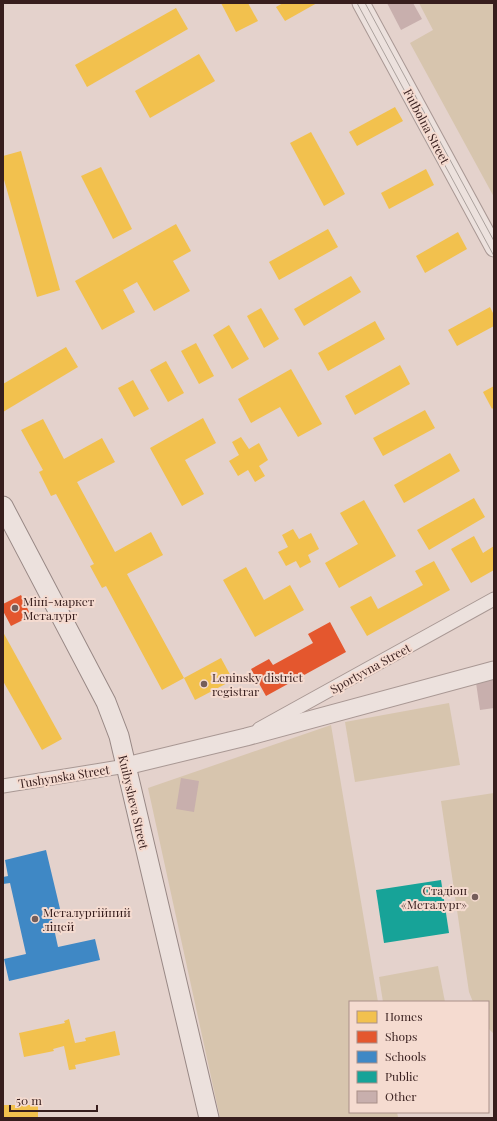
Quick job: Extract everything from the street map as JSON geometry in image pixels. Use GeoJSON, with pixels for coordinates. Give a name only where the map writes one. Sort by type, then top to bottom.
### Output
{"type":"FeatureCollection","features":[{"type":"Feature","properties":{"kind":"main road","name":"Kuibysheva Street"},"geometry":{"type":"LineString","coordinates":[[3,506],[106,702],[119,736],[209,1118]]}},
{"type":"Feature","properties":{"kind":"street","name":"Futbolna Street"},"geometry":{"type":"LineString","coordinates":[[361,3],[494,248]]}},
{"type":"Feature","properties":{"kind":"street","name":"Sportyvna Street"},"geometry":{"type":"LineString","coordinates":[[246,737],[259,728],[494,599]]}},
{"type":"Feature","properties":{"kind":"street","name":"Sportyvna Street"},"geometry":{"type":"LineString","coordinates":[[126,766],[246,737],[494,670]]}},
{"type":"Feature","properties":{"kind":"street","name":"Tushynska Street"},"geometry":{"type":"LineString","coordinates":[[3,786],[126,766]]}},
{"type":"Feature","properties":{"kind":"shaded area"},"geometry":{"type":"Polygon","coordinates":[[[419,3],[494,3],[494,197],[410,43],[433,30],[419,3]]]}},
{"type":"Feature","properties":{"kind":"shaded area"},"geometry":{"type":"Polygon","coordinates":[[[449,703],[460,765],[355,782],[345,722],[449,703]]]}},
{"type":"Feature","properties":{"kind":"shaded area"},"geometry":{"type":"Polygon","coordinates":[[[331,725],[378,1001],[349,1001],[349,1113],[397,1113],[398,1117],[220,1118],[148,788],[331,725]]]}},
{"type":"Feature","properties":{"kind":"shaded area","name":"Стадіон «Металург»"},"geometry":{"type":"Polygon","coordinates":[[[494,793],[494,1034],[489,1029],[489,1001],[473,1001],[469,992],[441,801],[494,793]]]}},
{"type":"Feature","properties":{"kind":"shaded area"},"geometry":{"type":"Polygon","coordinates":[[[438,966],[445,1001],[383,1001],[379,977],[438,966]]]}},
{"type":"Feature","properties":{"kind":"building: Homes"},"geometry":{"type":"Polygon","coordinates":[[[221,3],[248,3],[258,21],[236,32],[221,3]]]}},
{"type":"Feature","properties":{"kind":"building: Homes"},"geometry":{"type":"Polygon","coordinates":[[[283,3],[317,3],[285,21],[276,7],[283,3]]]}},
{"type":"Feature","properties":{"kind":"building: Homes"},"geometry":{"type":"Polygon","coordinates":[[[176,8],[188,29],[87,87],[75,65],[176,8]]]}},
{"type":"Feature","properties":{"kind":"building: Homes"},"geometry":{"type":"Polygon","coordinates":[[[199,54],[215,81],[150,118],[135,91],[199,54]]]}},
{"type":"Feature","properties":{"kind":"building: Homes"},"geometry":{"type":"Polygon","coordinates":[[[395,107],[403,121],[357,146],[349,132],[395,107]]]}},
{"type":"Feature","properties":{"kind":"building: Homes"},"geometry":{"type":"Polygon","coordinates":[[[311,132],[345,194],[324,206],[290,143],[311,132]]]}},
{"type":"Feature","properties":{"kind":"building: Homes"},"geometry":{"type":"Polygon","coordinates":[[[21,151],[60,290],[37,297],[3,176],[3,156],[21,151]]]}},
{"type":"Feature","properties":{"kind":"building: Homes"},"geometry":{"type":"Polygon","coordinates":[[[101,167],[132,229],[113,239],[81,176],[101,167]]]}},
{"type":"Feature","properties":{"kind":"building: Homes"},"geometry":{"type":"Polygon","coordinates":[[[426,169],[434,185],[389,209],[381,193],[426,169]]]}},
{"type":"Feature","properties":{"kind":"building: Homes"},"geometry":{"type":"Polygon","coordinates":[[[176,224],[191,251],[173,261],[190,291],[154,311],[137,282],[123,290],[135,312],[102,330],[75,281],[176,224]]]}},
{"type":"Feature","properties":{"kind":"building: Homes"},"geometry":{"type":"Polygon","coordinates":[[[328,229],[338,247],[279,280],[269,262],[328,229]]]}},
{"type":"Feature","properties":{"kind":"building: Homes"},"geometry":{"type":"Polygon","coordinates":[[[458,232],[467,249],[425,273],[416,256],[458,232]]]}},
{"type":"Feature","properties":{"kind":"building: Homes"},"geometry":{"type":"Polygon","coordinates":[[[351,276],[361,292],[304,326],[294,309],[351,276]]]}},
{"type":"Feature","properties":{"kind":"building: Homes"},"geometry":{"type":"Polygon","coordinates":[[[490,307],[494,315],[494,326],[457,346],[448,330],[490,307]]]}},
{"type":"Feature","properties":{"kind":"building: Homes"},"geometry":{"type":"Polygon","coordinates":[[[261,308],[279,339],[264,348],[247,316],[261,308]]]}},
{"type":"Feature","properties":{"kind":"building: Homes"},"geometry":{"type":"Polygon","coordinates":[[[375,321],[385,339],[328,371],[318,353],[375,321]]]}},
{"type":"Feature","properties":{"kind":"building: Homes"},"geometry":{"type":"Polygon","coordinates":[[[229,325],[249,359],[232,369],[213,335],[229,325]]]}},
{"type":"Feature","properties":{"kind":"building: Homes"},"geometry":{"type":"Polygon","coordinates":[[[196,343],[214,376],[199,384],[181,351],[196,343]]]}},
{"type":"Feature","properties":{"kind":"building: Homes"},"geometry":{"type":"Polygon","coordinates":[[[66,347],[78,367],[3,412],[3,384],[66,347]]]}},
{"type":"Feature","properties":{"kind":"building: Homes"},"geometry":{"type":"Polygon","coordinates":[[[166,361],[184,393],[168,402],[150,370],[166,361]]]}},
{"type":"Feature","properties":{"kind":"building: Homes"},"geometry":{"type":"Polygon","coordinates":[[[400,365],[410,384],[355,415],[345,396],[400,365]]]}},
{"type":"Feature","properties":{"kind":"building: Homes"},"geometry":{"type":"Polygon","coordinates":[[[291,369],[322,424],[298,437],[280,407],[251,423],[238,399],[291,369]]]}},
{"type":"Feature","properties":{"kind":"building: Homes"},"geometry":{"type":"Polygon","coordinates":[[[133,380],[149,409],[134,417],[118,388],[133,380]]]}},
{"type":"Feature","properties":{"kind":"building: Homes"},"geometry":{"type":"Polygon","coordinates":[[[494,386],[494,407],[492,409],[483,392],[494,386]]]}},
{"type":"Feature","properties":{"kind":"building: Homes"},"geometry":{"type":"Polygon","coordinates":[[[425,410],[435,428],[383,456],[373,438],[425,410]]]}},
{"type":"Feature","properties":{"kind":"building: Homes"},"geometry":{"type":"Polygon","coordinates":[[[203,418],[216,443],[185,460],[204,494],[182,506],[150,448],[203,418]]]}},
{"type":"Feature","properties":{"kind":"building: Homes"},"geometry":{"type":"Polygon","coordinates":[[[43,419],[64,459],[102,438],[115,462],[77,482],[115,552],[151,532],[163,555],[127,574],[184,678],[162,690],[106,586],[102,588],[90,566],[94,564],[56,494],[51,496],[39,472],[43,470],[21,430],[43,419]]]}},
{"type":"Feature","properties":{"kind":"building: Homes"},"geometry":{"type":"Polygon","coordinates":[[[241,437],[249,449],[259,443],[268,460],[259,466],[265,476],[255,482],[248,470],[238,476],[229,461],[239,455],[232,442],[241,437]]]}},
{"type":"Feature","properties":{"kind":"building: Homes"},"geometry":{"type":"Polygon","coordinates":[[[450,453],[460,471],[404,503],[394,485],[450,453]]]}},
{"type":"Feature","properties":{"kind":"building: Homes"},"geometry":{"type":"Polygon","coordinates":[[[474,498],[485,517],[429,550],[417,530],[474,498]]]}},
{"type":"Feature","properties":{"kind":"building: Homes"},"geometry":{"type":"Polygon","coordinates":[[[364,500],[396,556],[339,588],[325,563],[358,544],[340,513],[364,500]]]}},
{"type":"Feature","properties":{"kind":"building: Homes"},"geometry":{"type":"Polygon","coordinates":[[[293,529],[299,539],[311,533],[319,549],[308,555],[311,562],[300,568],[296,561],[286,566],[278,552],[288,547],[282,535],[293,529]]]}},
{"type":"Feature","properties":{"kind":"building: Homes"},"geometry":{"type":"Polygon","coordinates":[[[474,536],[483,553],[494,546],[494,570],[471,583],[451,549],[474,536]]]}},
{"type":"Feature","properties":{"kind":"building: Homes"},"geometry":{"type":"Polygon","coordinates":[[[434,561],[450,590],[367,636],[350,607],[371,596],[378,609],[423,585],[415,571],[434,561]]]}},
{"type":"Feature","properties":{"kind":"building: Homes"},"geometry":{"type":"Polygon","coordinates":[[[246,567],[264,600],[290,585],[304,610],[255,637],[223,580],[246,567]]]}},
{"type":"Feature","properties":{"kind":"building: Homes"},"geometry":{"type":"Polygon","coordinates":[[[3,632],[62,739],[42,750],[3,681],[3,632]]]}},
{"type":"Feature","properties":{"kind":"building: Homes"},"geometry":{"type":"Polygon","coordinates":[[[221,658],[233,680],[195,700],[184,678],[221,658]]]}},
{"type":"Feature","properties":{"kind":"building: Homes"},"geometry":{"type":"Polygon","coordinates":[[[69,1019],[75,1043],[86,1041],[85,1038],[115,1031],[120,1055],[75,1065],[76,1069],[69,1070],[64,1046],[53,1049],[54,1051],[24,1057],[19,1033],[65,1023],[64,1021],[69,1019]]]}},
{"type":"Feature","properties":{"kind":"building: Homes"},"geometry":{"type":"Polygon","coordinates":[[[3,1105],[38,1105],[38,1118],[3,1118],[3,1105]]]}},
{"type":"Feature","properties":{"kind":"building: Shops","name":"Міні-маркет Металург"},"geometry":{"type":"Polygon","coordinates":[[[21,595],[31,616],[11,626],[3,611],[3,604],[21,595]]]}},
{"type":"Feature","properties":{"kind":"building: Shops"},"geometry":{"type":"Polygon","coordinates":[[[330,622],[346,652],[266,696],[251,669],[269,659],[273,665],[313,643],[308,634],[330,622]]]}},
{"type":"Feature","properties":{"kind":"building: Schools","name":"Металургійний ліцей"},"geometry":{"type":"Polygon","coordinates":[[[46,850],[61,913],[51,915],[58,947],[95,939],[100,960],[9,981],[4,959],[26,954],[10,883],[3,884],[3,877],[8,876],[5,860],[46,850]]]}},
{"type":"Feature","properties":{"kind":"building: Public"},"geometry":{"type":"Polygon","coordinates":[[[441,880],[449,933],[384,943],[376,890],[441,880]]]}},
{"type":"Feature","properties":{"kind":"building: Other"},"geometry":{"type":"Polygon","coordinates":[[[387,3],[413,3],[422,19],[401,30],[387,3]]]}},
{"type":"Feature","properties":{"kind":"building: Other"},"geometry":{"type":"Polygon","coordinates":[[[494,673],[494,708],[480,710],[475,676],[494,673]]]}},
{"type":"Feature","properties":{"kind":"building: Other"},"geometry":{"type":"Polygon","coordinates":[[[181,778],[199,781],[194,812],[176,809],[181,778]]]}},
{"type":"Feature","properties":{"kind":"tram line"},"geometry":{"type":"LineString","coordinates":[[357,3],[494,256]]}},
{"type":"Feature","properties":{"kind":"tram line"},"geometry":{"type":"LineString","coordinates":[[365,3],[494,241]]}},
{"type":"Feature","properties":{"kind":"place","name":"Міні-маркет Металург"},"geometry":{"type":"Point","coordinates":[15,608]}},
{"type":"Feature","properties":{"kind":"place","name":"Leninsky district registrar"},"geometry":{"type":"Point","coordinates":[204,684]}},
{"type":"Feature","properties":{"kind":"place","name":"Стадіон «Металург»"},"geometry":{"type":"Point","coordinates":[475,897]}},
{"type":"Feature","properties":{"kind":"place","name":"Металургійний ліцей"},"geometry":{"type":"Point","coordinates":[35,919]}}]}
